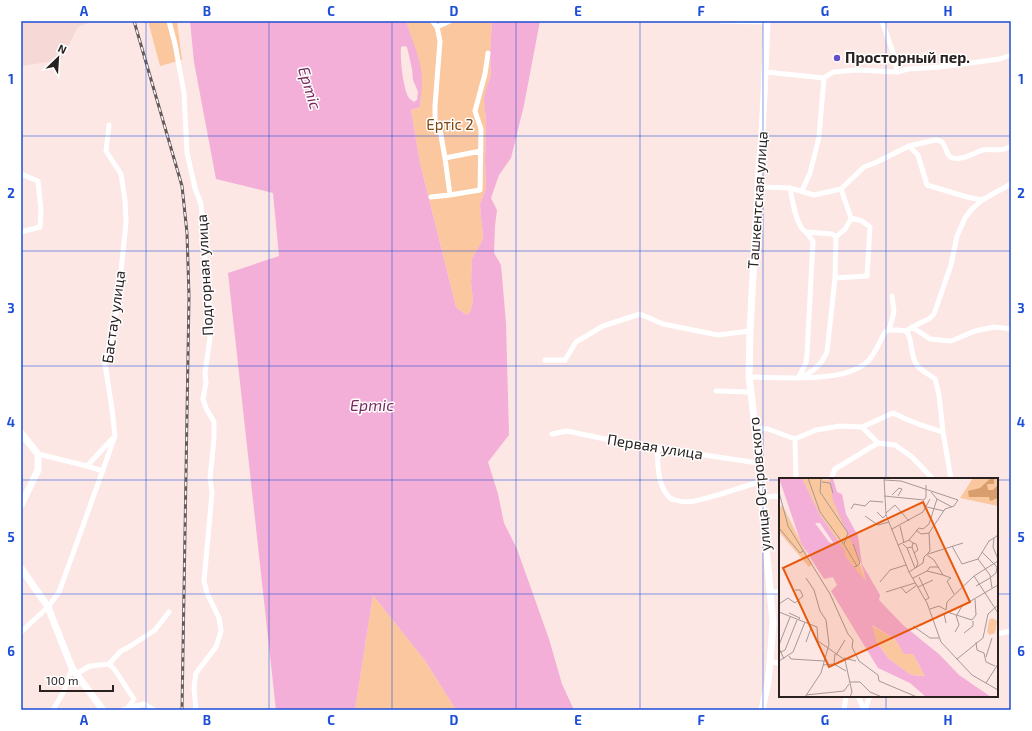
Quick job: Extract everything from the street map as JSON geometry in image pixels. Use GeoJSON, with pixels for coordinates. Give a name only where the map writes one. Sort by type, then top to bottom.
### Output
{"type":"FeatureCollection","features":[{"type":"Feature","properties":{"kind":"main road","name":"Ташкентская улица"},"geometry":{"type":"LineString","coordinates":[[749,377],[750,331],[766,72],[767,21]]}},
{"type":"Feature","properties":{"kind":"main road","name":"улица Островского"},"geometry":{"type":"LineString","coordinates":[[749,377],[755,428],[772,622],[768,682],[762,710]]}},
{"type":"Feature","properties":{"kind":"main road"},"geometry":{"type":"LineString","coordinates":[[21,433],[38,454],[38,470],[21,505]]}},
{"type":"Feature","properties":{"kind":"main road"},"geometry":{"type":"LineString","coordinates":[[21,568],[48,607],[74,671],[103,710]]}},
{"type":"Feature","properties":{"kind":"street","name":"Подгорная улица"},"geometry":{"type":"LineString","coordinates":[[169,21],[184,93],[187,153],[195,188],[201,204],[209,287],[207,292],[209,302],[208,321],[210,338],[205,372],[206,383],[204,399],[206,408],[214,422],[214,439],[210,478],[212,492],[204,581],[207,593],[220,618],[221,631],[216,647],[196,673],[194,688],[196,710]]}},
{"type":"Feature","properties":{"kind":"street"},"geometry":{"type":"LineString","coordinates":[[432,21],[437,28],[440,41],[435,123],[440,130],[450,195]]}},
{"type":"Feature","properties":{"kind":"street"},"geometry":{"type":"LineString","coordinates":[[437,28],[450,21]]}},
{"type":"Feature","properties":{"kind":"street","name":"Ташкентская улица"},"geometry":{"type":"LineString","coordinates":[[721,21],[767,21]]}},
{"type":"Feature","properties":{"kind":"street"},"geometry":{"type":"LineString","coordinates":[[882,21],[895,58],[897,72]]}},
{"type":"Feature","properties":{"kind":"street"},"geometry":{"type":"LineString","coordinates":[[431,197],[480,190],[481,129],[475,111],[485,74],[488,53]]}},
{"type":"Feature","properties":{"kind":"street"},"geometry":{"type":"LineString","coordinates":[[766,72],[824,78],[833,72],[857,70],[897,72],[908,69],[940,67],[1000,59],[1011,55]]}},
{"type":"Feature","properties":{"kind":"street"},"geometry":{"type":"LineString","coordinates":[[802,191],[810,173],[819,136],[824,78]]}},
{"type":"Feature","properties":{"kind":"street","name":"Бастау улица"},"geometry":{"type":"LineString","coordinates":[[21,632],[48,607],[59,592],[115,436],[105,364],[117,310],[126,223],[125,200],[121,174],[106,151],[108,125]]}},
{"type":"Feature","properties":{"kind":"street"},"geometry":{"type":"LineString","coordinates":[[759,187],[790,188],[814,195],[841,189],[864,167],[909,146],[935,140],[938,140],[944,144],[949,156],[953,158],[965,157],[984,150],[1006,149],[1011,146]]}},
{"type":"Feature","properties":{"kind":"street"},"geometry":{"type":"LineString","coordinates":[[909,146],[918,155],[927,184],[967,197],[982,200]]}},
{"type":"Feature","properties":{"kind":"street"},"geometry":{"type":"LineString","coordinates":[[445,158],[481,151]]}},
{"type":"Feature","properties":{"kind":"street"},"geometry":{"type":"LineString","coordinates":[[21,174],[38,181],[41,210],[40,227],[21,232]]}},
{"type":"Feature","properties":{"kind":"street"},"geometry":{"type":"LineString","coordinates":[[749,377],[798,378],[841,375],[862,366],[869,360],[885,332],[889,330],[906,331],[929,319],[934,314],[951,265],[957,236],[965,218],[982,200],[1011,184]]}},
{"type":"Feature","properties":{"kind":"street"},"geometry":{"type":"LineString","coordinates":[[790,188],[799,226],[813,241],[807,354],[806,363],[798,378]]}},
{"type":"Feature","properties":{"kind":"street"},"geometry":{"type":"LineString","coordinates":[[798,378],[808,374],[823,361],[827,352],[835,278],[836,237],[846,228],[851,218],[841,189]]}},
{"type":"Feature","properties":{"kind":"street"},"geometry":{"type":"LineString","coordinates":[[835,278],[867,276],[870,227],[862,221],[851,218]]}},
{"type":"Feature","properties":{"kind":"street"},"geometry":{"type":"LineString","coordinates":[[806,232],[832,234],[836,237]]}},
{"type":"Feature","properties":{"kind":"street"},"geometry":{"type":"LineString","coordinates":[[889,330],[894,312],[892,296]]}},
{"type":"Feature","properties":{"kind":"street"},"geometry":{"type":"LineString","coordinates":[[545,360],[565,360],[576,342],[603,326],[640,314],[663,324],[718,335],[750,331]]}},
{"type":"Feature","properties":{"kind":"street"},"geometry":{"type":"LineString","coordinates":[[912,327],[930,339],[951,341],[975,331],[994,327],[1011,329]]}},
{"type":"Feature","properties":{"kind":"street"},"geometry":{"type":"LineString","coordinates":[[906,331],[910,335],[913,357],[916,364],[924,372],[935,379],[939,394],[943,432],[951,478]]}},
{"type":"Feature","properties":{"kind":"street"},"geometry":{"type":"LineString","coordinates":[[716,391],[751,392]]}},
{"type":"Feature","properties":{"kind":"street"},"geometry":{"type":"LineString","coordinates":[[755,428],[768,429],[795,439],[816,430],[840,426],[862,427],[893,412],[907,420],[943,432]]}},
{"type":"Feature","properties":{"kind":"street"},"geometry":{"type":"LineString","coordinates":[[862,427],[878,443]]}},
{"type":"Feature","properties":{"kind":"street","name":"Первая улица"},"geometry":{"type":"LineString","coordinates":[[552,434],[567,431],[657,448],[758,463]]}},
{"type":"Feature","properties":{"kind":"street"},"geometry":{"type":"LineString","coordinates":[[87,466],[115,436]]}},
{"type":"Feature","properties":{"kind":"street"},"geometry":{"type":"LineString","coordinates":[[795,439],[796,478]]}},
{"type":"Feature","properties":{"kind":"street"},"geometry":{"type":"LineString","coordinates":[[831,478],[835,469],[878,443],[895,445],[912,457],[932,478]]}},
{"type":"Feature","properties":{"kind":"street"},"geometry":{"type":"LineString","coordinates":[[657,448],[659,475],[662,486],[666,493],[674,500],[687,502],[710,498],[759,482]]}},
{"type":"Feature","properties":{"kind":"street"},"geometry":{"type":"LineString","coordinates":[[38,454],[103,471]]}},
{"type":"Feature","properties":{"kind":"street"},"geometry":{"type":"LineString","coordinates":[[761,498],[779,497]]}},
{"type":"Feature","properties":{"kind":"street"},"geometry":{"type":"LineString","coordinates":[[769,592],[779,593]]}},
{"type":"Feature","properties":{"kind":"street"},"geometry":{"type":"LineString","coordinates":[[53,710],[74,671],[90,666],[109,664],[121,651],[154,630],[169,612]]}},
{"type":"Feature","properties":{"kind":"street"},"geometry":{"type":"LineString","coordinates":[[998,634],[1011,631]]}},
{"type":"Feature","properties":{"kind":"street"},"geometry":{"type":"LineString","coordinates":[[770,662],[779,663]]}},
{"type":"Feature","properties":{"kind":"street"},"geometry":{"type":"LineString","coordinates":[[109,664],[115,670],[134,699],[126,709]]}},
{"type":"Feature","properties":{"kind":"street"},"geometry":{"type":"LineString","coordinates":[[844,710],[846,697]]}},
{"type":"Feature","properties":{"kind":"street"},"geometry":{"type":"LineString","coordinates":[[858,697],[864,710]]}},
{"type":"Feature","properties":{"kind":"street"},"geometry":{"type":"LineString","coordinates":[[864,710],[870,697]]}},
{"type":"Feature","properties":{"kind":"street"},"geometry":{"type":"LineString","coordinates":[[126,709],[144,704],[154,710]]}},
{"type":"Feature","properties":{"kind":"shaded area"},"geometry":{"type":"Polygon","coordinates":[[[21,21],[88,21],[88,23],[78,27],[61,60],[21,66],[21,21]]]}},
{"type":"Feature","properties":{"kind":"green space"},"geometry":{"type":"Polygon","coordinates":[[[148,21],[177,21],[182,60],[160,66],[148,21]]]}},
{"type":"Feature","properties":{"kind":"green space","name":"Ертіс 2"},"geometry":{"type":"Polygon","coordinates":[[[406,21],[492,21],[490,53],[491,76],[488,83],[485,111],[486,188],[480,204],[483,239],[472,259],[471,283],[473,301],[470,312],[466,315],[456,307],[420,163],[411,110],[420,107],[421,71],[406,21]]]}},
{"type":"Feature","properties":{"kind":"green space"},"geometry":{"type":"Polygon","coordinates":[[[373,595],[426,662],[456,710],[355,710],[373,595]]]}},
{"type":"Feature","properties":{"kind":"water","name":"Ертіс"},"geometry":{"type":"Polygon","coordinates":[[[190,21],[406,21],[422,74],[420,107],[411,110],[420,163],[456,307],[466,315],[470,312],[473,301],[471,283],[472,259],[483,239],[480,204],[486,188],[486,123],[484,98],[491,76],[490,53],[492,21],[540,21],[524,105],[511,158],[499,175],[491,198],[497,210],[494,253],[501,265],[506,323],[509,435],[488,462],[498,494],[504,523],[517,549],[549,639],[562,684],[574,710],[456,710],[426,662],[373,595],[355,710],[276,710],[228,273],[279,256],[273,193],[216,179],[194,62],[190,21]],[[401,47],[402,74],[407,94],[414,102],[417,100],[418,92],[413,80],[407,47],[401,47]]]}},
{"type":"Feature","properties":{"kind":"railway"},"geometry":{"type":"LineString","coordinates":[[134,21],[182,186],[187,233],[189,296],[182,710]]}},
{"type":"Feature","properties":{"kind":"place","name":"Просторный пер."},"geometry":{"type":"Point","coordinates":[837,58]}}]}
